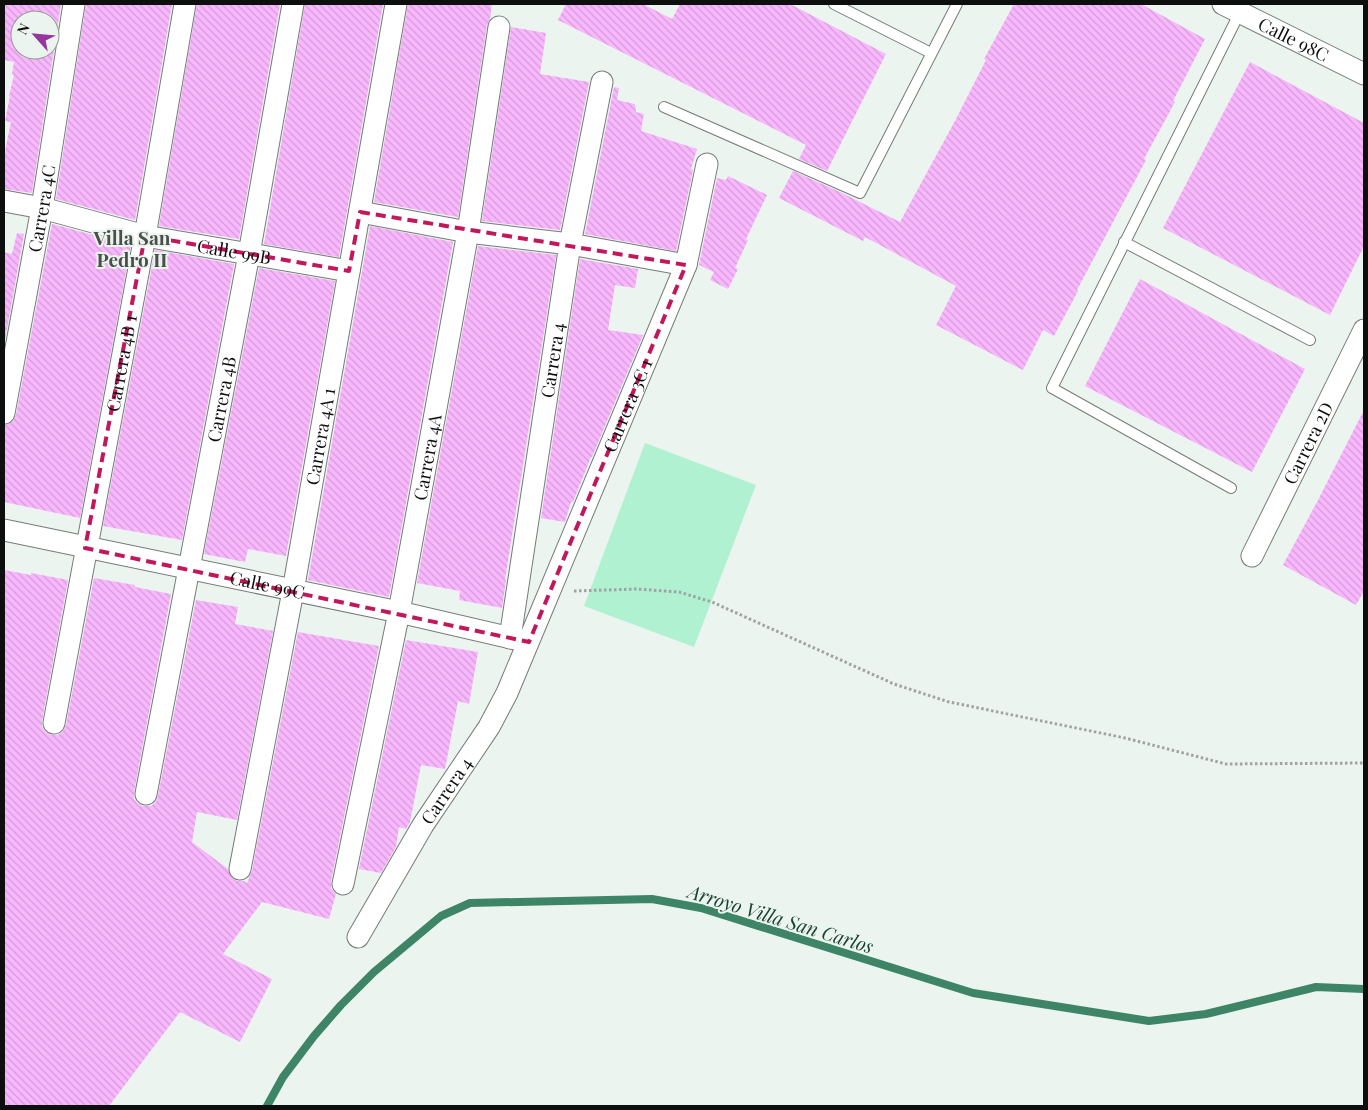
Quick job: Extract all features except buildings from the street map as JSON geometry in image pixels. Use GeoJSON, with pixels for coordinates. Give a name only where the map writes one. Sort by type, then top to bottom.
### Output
{"type":"FeatureCollection","features":[{"type":"Feature","properties":{"kind":"street","name":"Carrera 4C"},"geometry":{"type":"LineString","coordinates":[[4,413],[42,208],[74,4]]}},
{"type":"Feature","properties":{"kind":"street","name":"Carrera 4B 1"},"geometry":{"type":"LineString","coordinates":[[54,723],[145,236],[186,4]]}},
{"type":"Feature","properties":{"kind":"street","name":"Carrera 4B"},"geometry":{"type":"LineString","coordinates":[[146,794],[249,254],[293,4]]}},
{"type":"Feature","properties":{"kind":"street","name":"Carrera 4A 1"},"geometry":{"type":"LineString","coordinates":[[240,869],[293,591],[396,4]]}},
{"type":"Feature","properties":{"kind":"street","name":"Calle 98C"},"geometry":{"type":"LineString","coordinates":[[1231,8],[1364,74]]}},
{"type":"Feature","properties":{"kind":"street","name":"Carrera 4A"},"geometry":{"type":"LineString","coordinates":[[343,884],[399,612],[468,232],[499,27]]}},
{"type":"Feature","properties":{"kind":"street","name":"Carrera 4"},"geometry":{"type":"LineString","coordinates":[[358,937],[423,825],[489,727],[507,693],[519,640],[570,244],[602,82]]}},
{"type":"Feature","properties":{"kind":"street","name":"Carrera 3C 1"},"geometry":{"type":"LineString","coordinates":[[519,640],[547,598],[686,265],[707,164]]}},
{"type":"Feature","properties":{"kind":"street","name":"Calle 99B"},"geometry":{"type":"LineString","coordinates":[[4,201],[42,208],[145,236],[349,272]]}},
{"type":"Feature","properties":{"kind":"street"},"geometry":{"type":"LineString","coordinates":[[360,212],[468,232],[570,244],[686,265]]}},
{"type":"Feature","properties":{"kind":"street","name":"Carrera 2D"},"geometry":{"type":"LineString","coordinates":[[1252,556],[1364,330]]}},
{"type":"Feature","properties":{"kind":"street","name":"Calle 99C"},"geometry":{"type":"LineString","coordinates":[[4,530],[399,612],[519,640]]}},
{"type":"Feature","properties":{"kind":"lane"},"geometry":{"type":"LineString","coordinates":[[834,4],[931,53]]}},
{"type":"Feature","properties":{"kind":"lane"},"geometry":{"type":"LineString","coordinates":[[664,107],[860,193],[957,4]]}},
{"type":"Feature","properties":{"kind":"lane"},"geometry":{"type":"LineString","coordinates":[[1231,8],[1124,242],[1052,388],[1231,488]]}},
{"type":"Feature","properties":{"kind":"lane"},"geometry":{"type":"LineString","coordinates":[[1124,242],[1310,340]]}},
{"type":"Feature","properties":{"kind":"path"},"geometry":{"type":"LineString","coordinates":[[547,598],[563,591],[637,589],[679,592],[720,605],[894,684],[949,702],[1125,738],[1226,764],[1364,764]]}},
{"type":"Feature","properties":{"kind":"highlighted area"},"geometry":{"type":"Polygon","coordinates":[[[360,212],[686,265],[529,642],[85,548],[145,236],[349,271],[360,212]]]}},
{"type":"Feature","properties":{"kind":"green space"},"geometry":{"type":"Polygon","coordinates":[[[645,443],[756,485],[694,647],[584,606],[645,443]]]}},
{"type":"Feature","properties":{"kind":"waterway","name":"Arroyo Villa San Carlos"},"geometry":{"type":"LineString","coordinates":[[267,1106],[283,1077],[314,1036],[341,1005],[374,972],[441,916],[470,903],[652,899],[701,908],[973,993],[1149,1021],[1206,1014],[1316,987],[1364,989]]}},
{"type":"Feature","properties":{"kind":"district","name":"Villa San Pedro II"},"geometry":{"type":"Point","coordinates":[132,248]}}]}
